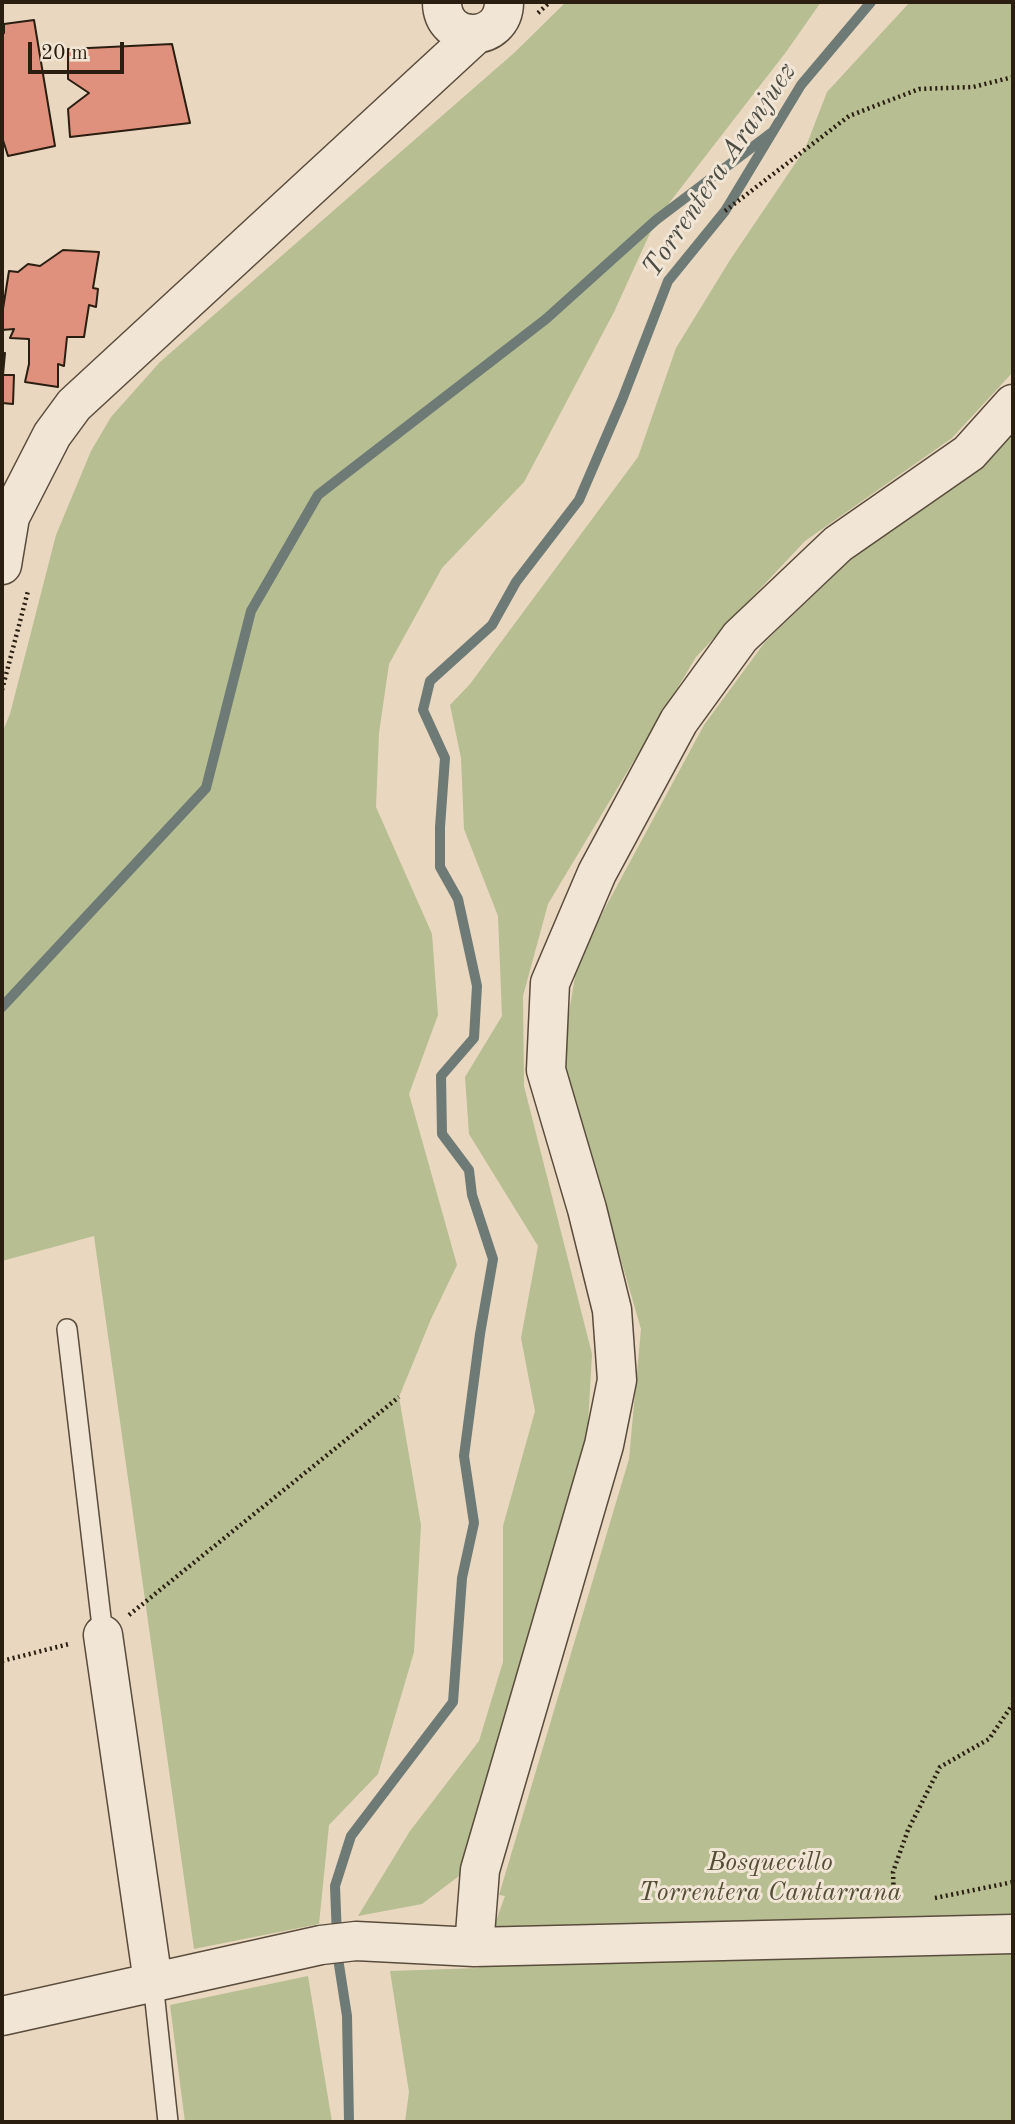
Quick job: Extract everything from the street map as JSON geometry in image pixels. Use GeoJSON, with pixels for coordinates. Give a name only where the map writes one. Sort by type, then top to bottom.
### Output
{"type":"FeatureCollection","features":[{"type":"Feature","properties":{"kind":"street"},"geometry":{"type":"LineString","coordinates":[[442,2],[444,15],[449,23],[456,30],[475,35]]}},
{"type":"Feature","properties":{"kind":"street"},"geometry":{"type":"LineString","coordinates":[[16,573],[6,516],[52,435],[74,405],[475,35],[494,27],[500,18],[517,11]]}},
{"type":"Feature","properties":{"kind":"street"},"geometry":{"type":"LineString","coordinates":[[474,1947],[480,1870],[604,1445],[617,1380],[612,1310],[587,1209],[546,1070],[550,983],[597,873],[679,720],[740,637],[838,544],[969,453],[1013,404]]}},
{"type":"Feature","properties":{"kind":"street"},"geometry":{"type":"LineString","coordinates":[[103,1635],[153,1982]]}},
{"type":"Feature","properties":{"kind":"street"},"geometry":{"type":"LineString","coordinates":[[2,2016],[338,1943],[474,1947],[1013,1934]]}},
{"type":"Feature","properties":{"kind":"lane"},"geometry":{"type":"LineString","coordinates":[[67,1329],[103,1635]]}},
{"type":"Feature","properties":{"kind":"lane"},"geometry":{"type":"LineString","coordinates":[[153,1982],[168,2122]]}},
{"type":"Feature","properties":{"kind":"path"},"geometry":{"type":"LineString","coordinates":[[517,11],[551,2]]}},
{"type":"Feature","properties":{"kind":"path"},"geometry":{"type":"LineString","coordinates":[[725,211],[849,116],[919,89],[973,87],[1013,77]]}},
{"type":"Feature","properties":{"kind":"path"},"geometry":{"type":"LineString","coordinates":[[2,690],[16,573]]}},
{"type":"Feature","properties":{"kind":"path"},"geometry":{"type":"LineString","coordinates":[[2,1661],[103,1635],[399,1397]]}},
{"type":"Feature","properties":{"kind":"path"},"geometry":{"type":"LineString","coordinates":[[895,1937],[892,1872],[908,1830],[940,1767],[989,1739],[1013,1704]]}},
{"type":"Feature","properties":{"kind":"green space"},"geometry":{"type":"Polygon","coordinates":[[[566,2],[821,2],[786,52],[656,220],[614,312],[524,482],[442,568],[389,664],[379,733],[376,807],[432,934],[438,1015],[409,1094],[457,1265],[399,1397],[421,1525],[414,1652],[378,1774],[329,1825],[319,1924],[194,1949],[94,1236],[2,1261],[2,733],[10,714],[56,535],[91,451],[111,417],[160,362],[514,53],[566,2]]]}},
{"type":"Feature","properties":{"kind":"green space"},"geometry":{"type":"Polygon","coordinates":[[[910,2],[1013,2],[1013,372],[952,438],[805,541],[696,657],[548,904],[523,996],[524,1086],[592,1354],[587,1442],[478,1826],[459,1876],[422,1904],[358,1916],[410,1831],[479,1741],[503,1662],[503,1526],[535,1411],[521,1338],[538,1246],[469,1134],[465,1077],[502,1016],[498,916],[464,829],[461,758],[450,705],[470,684],[638,457],[676,348],[730,260],[805,149],[827,92],[910,2]]]}},
{"type":"Feature","properties":{"kind":"green space","name":"Bosquecillo Torrentera Cantarrana"},"geometry":{"type":"Polygon","coordinates":[[[1013,425],[1013,2122],[405,2122],[409,2092],[390,1971],[479,1968],[505,1896],[499,1895],[629,1459],[641,1329],[562,1056],[578,958],[704,725],[765,642],[864,547],[1013,425]]]}},
{"type":"Feature","properties":{"kind":"green space"},"geometry":{"type":"Polygon","coordinates":[[[308,1976],[332,2122],[185,2122],[170,2005],[308,1976]]]}},
{"type":"Feature","properties":{"kind":"building"},"geometry":{"type":"Polygon","coordinates":[[[34,20],[55,146],[8,156],[2,137],[2,34],[4,24],[34,20]]]}},
{"type":"Feature","properties":{"kind":"building"},"geometry":{"type":"Polygon","coordinates":[[[172,44],[190,123],[70,137],[68,109],[89,93],[68,79],[68,49],[172,44]]]}},
{"type":"Feature","properties":{"kind":"building"},"geometry":{"type":"Polygon","coordinates":[[[63,250],[99,252],[93,288],[98,289],[96,307],[89,305],[84,337],[67,337],[64,366],[58,364],[58,387],[25,382],[29,364],[29,339],[10,338],[14,329],[2,330],[9,271],[18,272],[28,264],[40,266],[63,250]]]}},
{"type":"Feature","properties":{"kind":"building"},"geometry":{"type":"Polygon","coordinates":[[[2,353],[5,353],[3,375],[14,375],[13,404],[2,403],[2,353]]]}},
{"type":"Feature","properties":{"kind":"waterway","name":"Torrentera Aranjuez"},"geometry":{"type":"LineString","coordinates":[[337,1937],[335,1886],[351,1836],[453,1702],[462,1578],[474,1523],[464,1456],[493,1259],[472,1195],[469,1170],[442,1134],[441,1076],[474,1038],[477,986],[458,899],[440,867],[445,758],[423,710],[430,681],[492,625],[516,582],[579,500],[622,400],[668,281],[725,211],[801,85],[871,2]]}},
{"type":"Feature","properties":{"kind":"waterway"},"geometry":{"type":"LineString","coordinates":[[2,1007],[206,788],[251,611],[318,495],[546,319],[656,220],[771,133]]}},
{"type":"Feature","properties":{"kind":"waterway","name":"Torrentera Aranjuez"},"geometry":{"type":"LineString","coordinates":[[337,1952],[347,2016],[349,2122]]}}]}
